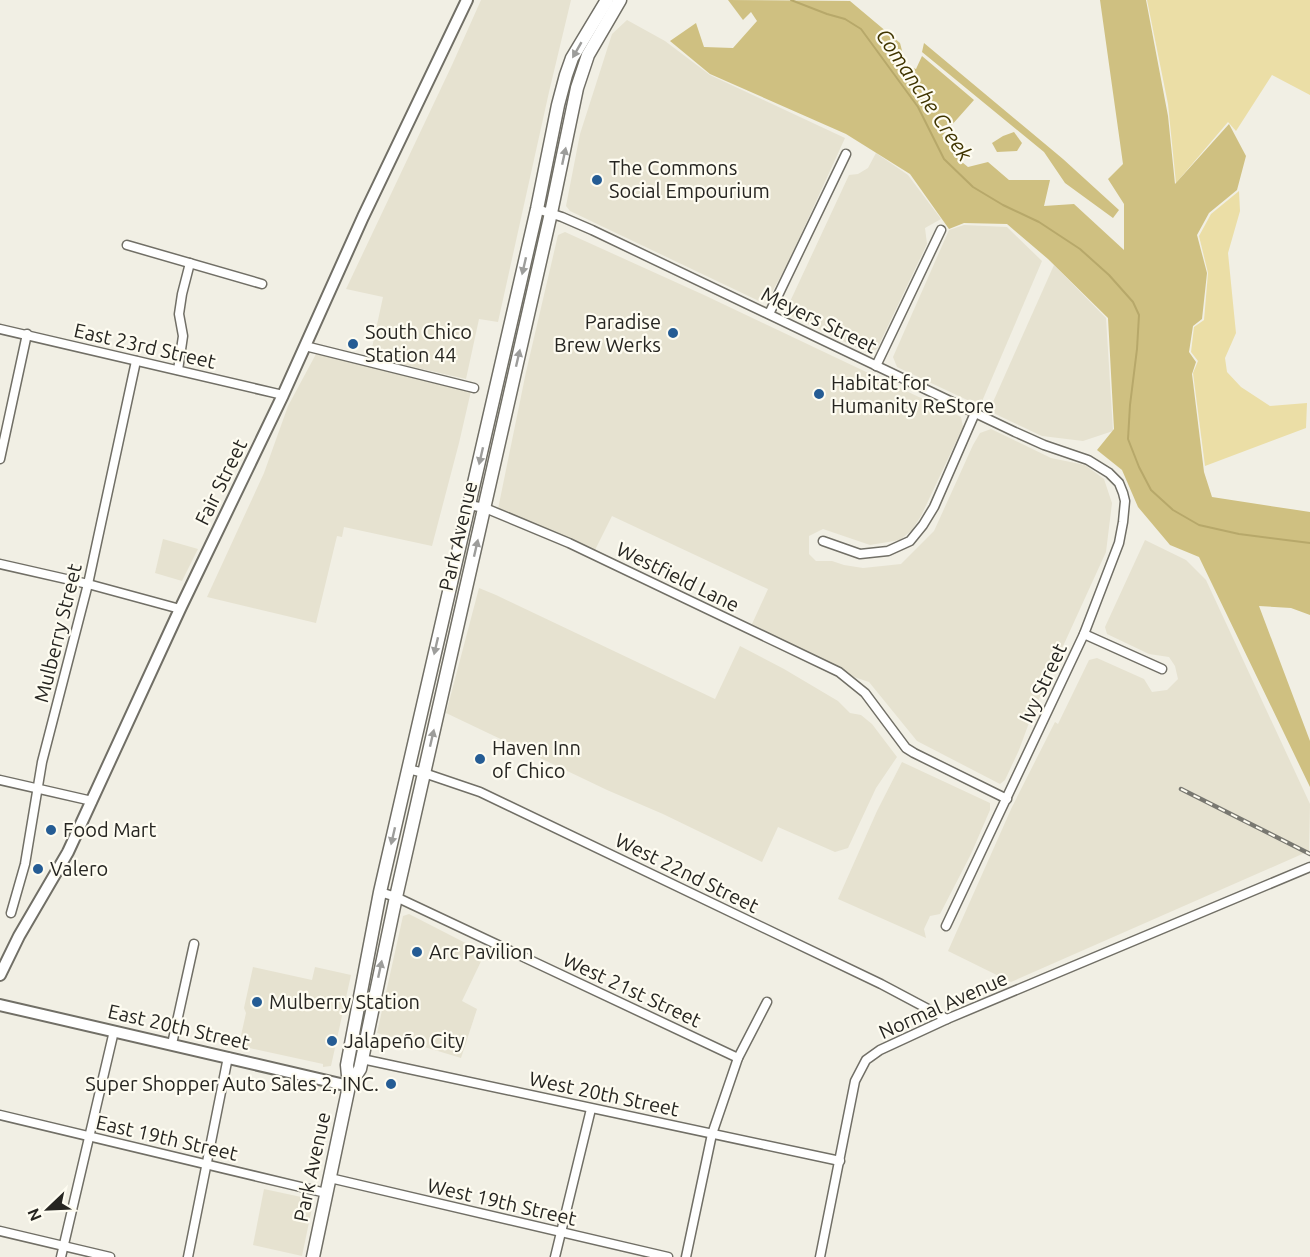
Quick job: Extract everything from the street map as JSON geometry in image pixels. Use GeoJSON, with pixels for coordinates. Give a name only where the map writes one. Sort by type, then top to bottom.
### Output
{"type":"FeatureCollection","features":[{"type":"Feature","properties":{"kind":"main road","name":"Park Avenue"},"geometry":{"type":"LineString","coordinates":[[313,1257],[349,1086],[347,1065],[380,892],[537,209],[558,105],[572,58],[607,0]]}},
{"type":"Feature","properties":{"kind":"main road","name":"Park Avenue"},"geometry":{"type":"LineString","coordinates":[[349,1086],[360,1069],[396,897],[485,508],[577,88],[588,55],[620,0]]}},
{"type":"Feature","properties":{"kind":"street","name":"Fair Street"},"geometry":{"type":"LineString","coordinates":[[0,975],[19,936],[68,852],[467,0]]}},
{"type":"Feature","properties":{"kind":"street"},"geometry":{"type":"LineString","coordinates":[[769,315],[846,154]]}},
{"type":"Feature","properties":{"kind":"street","name":"Meyers Street"},"geometry":{"type":"LineString","coordinates":[[537,209],[592,230],[1044,445],[1088,460]]}},
{"type":"Feature","properties":{"kind":"street"},"geometry":{"type":"LineString","coordinates":[[876,366],[941,230]]}},
{"type":"Feature","properties":{"kind":"street"},"geometry":{"type":"LineString","coordinates":[[127,245],[262,284]]}},
{"type":"Feature","properties":{"kind":"street"},"geometry":{"type":"LineString","coordinates":[[178,370],[183,336],[179,314],[180,304],[190,263]]}},
{"type":"Feature","properties":{"kind":"street","name":"East 23rd Street"},"geometry":{"type":"LineString","coordinates":[[0,328],[283,395]]}},
{"type":"Feature","properties":{"kind":"street"},"geometry":{"type":"LineString","coordinates":[[0,459],[27,334]]}},
{"type":"Feature","properties":{"kind":"street"},"geometry":{"type":"LineString","coordinates":[[305,346],[474,388]]}},
{"type":"Feature","properties":{"kind":"street","name":"Mulberry Street"},"geometry":{"type":"LineString","coordinates":[[12,913],[25,864],[37,789],[88,584],[135,361]]}},
{"type":"Feature","properties":{"kind":"street"},"geometry":{"type":"LineString","coordinates":[[823,541],[860,554],[888,551],[910,541],[934,507],[975,413]]}},
{"type":"Feature","properties":{"kind":"street","name":"Ivy Street"},"geometry":{"type":"LineString","coordinates":[[946,926],[1084,634],[1119,543],[1124,522],[1125,501],[1119,483],[1109,472],[1088,460]]}},
{"type":"Feature","properties":{"kind":"street","name":"Westfield Lane"},"geometry":{"type":"LineString","coordinates":[[469,505],[485,508],[569,543],[839,672],[865,693],[906,748],[1007,799]]}},
{"type":"Feature","properties":{"kind":"street"},"geometry":{"type":"LineString","coordinates":[[0,564],[88,584],[180,609]]}},
{"type":"Feature","properties":{"kind":"street"},"geometry":{"type":"LineString","coordinates":[[1084,634],[1162,669]]}},
{"type":"Feature","properties":{"kind":"street","name":"West 22nd Street"},"geometry":{"type":"LineString","coordinates":[[408,769],[480,792],[881,984],[947,1019]]}},
{"type":"Feature","properties":{"kind":"street"},"geometry":{"type":"LineString","coordinates":[[0,780],[92,801]]}},
{"type":"Feature","properties":{"kind":"street","name":"Normal Avenue"},"geometry":{"type":"LineString","coordinates":[[820,1257],[855,1081],[866,1060],[880,1050],[947,1019],[1310,867]]}},
{"type":"Feature","properties":{"kind":"street","name":"West 21st Street"},"geometry":{"type":"LineString","coordinates":[[380,892],[396,897],[738,1058]]}},
{"type":"Feature","properties":{"kind":"street"},"geometry":{"type":"LineString","coordinates":[[172,1044],[194,944]]}},
{"type":"Feature","properties":{"kind":"street"},"geometry":{"type":"LineString","coordinates":[[686,1257],[712,1134],[738,1058],[767,1002]]}},
{"type":"Feature","properties":{"kind":"street","name":"East 20th Street"},"geometry":{"type":"LineString","coordinates":[[0,1005],[349,1086]]}},
{"type":"Feature","properties":{"kind":"street"},"geometry":{"type":"LineString","coordinates":[[61,1257],[114,1031]]}},
{"type":"Feature","properties":{"kind":"street"},"geometry":{"type":"LineString","coordinates":[[188,1257],[228,1057]]}},
{"type":"Feature","properties":{"kind":"street","name":"West 20th Street"},"geometry":{"type":"LineString","coordinates":[[362,1059],[840,1161]]}},
{"type":"Feature","properties":{"kind":"street"},"geometry":{"type":"LineString","coordinates":[[555,1257],[591,1109]]}},
{"type":"Feature","properties":{"kind":"street","name":"East 19th Street"},"geometry":{"type":"LineString","coordinates":[[0,1115],[326,1192]]}},
{"type":"Feature","properties":{"kind":"street","name":"West 19th Street"},"geometry":{"type":"LineString","coordinates":[[330,1178],[668,1257]]}},
{"type":"Feature","properties":{"kind":"street"},"geometry":{"type":"LineString","coordinates":[[0,1231],[110,1257]]}},
{"type":"Feature","properties":{"kind":"shaded area"},"geometry":{"type":"Polygon","coordinates":[[[481,0],[571,0],[498,322],[479,319],[466,379],[370,357],[383,297],[346,289],[481,0]]]}},
{"type":"Feature","properties":{"kind":"shaded area"},"geometry":{"type":"Polygon","coordinates":[[[728,0],[850,1],[900,43],[906,66],[916,69],[922,56],[974,100],[942,136],[957,158],[968,167],[988,162],[1009,180],[1050,180],[1044,206],[1074,204],[1124,250],[1124,204],[1108,179],[1123,164],[1100,0],[1146,0],[1168,116],[1175,184],[1229,124],[1246,156],[1237,190],[1209,213],[1197,235],[1207,273],[1202,319],[1193,326],[1189,352],[1196,362],[1192,374],[1204,472],[1212,497],[1310,512],[1310,615],[1291,608],[1259,606],[1310,741],[1310,787],[1199,557],[1170,545],[1138,507],[1122,470],[1097,450],[1114,429],[1108,318],[1048,259],[1007,224],[964,223],[949,229],[910,174],[846,134],[710,74],[670,41],[696,23],[704,47],[733,48],[757,21],[751,12],[743,20],[728,0]]]}},
{"type":"Feature","properties":{"kind":"shaded area"},"geometry":{"type":"Polygon","coordinates":[[[1147,0],[1310,0],[1310,95],[1272,75],[1236,131],[1228,122],[1176,183],[1168,104],[1147,0]]]}},
{"type":"Feature","properties":{"kind":"shaded area"},"geometry":{"type":"Polygon","coordinates":[[[627,20],[665,41],[710,75],[845,138],[787,265],[767,301],[759,301],[570,211],[566,206],[580,134],[612,34],[627,20]]]}},
{"type":"Feature","properties":{"kind":"shaded area"},"geometry":{"type":"Polygon","coordinates":[[[924,43],[1063,159],[1119,210],[1113,218],[1065,183],[1044,152],[922,52],[924,43]]]}},
{"type":"Feature","properties":{"kind":"shaded area"},"geometry":{"type":"Polygon","coordinates":[[[1014,132],[1022,143],[1017,151],[997,152],[992,143],[1014,132]]]}},
{"type":"Feature","properties":{"kind":"shaded area"},"geometry":{"type":"Polygon","coordinates":[[[876,153],[908,175],[941,219],[925,228],[927,244],[877,349],[868,353],[791,316],[788,306],[849,175],[858,174],[868,168],[876,153]]]}},
{"type":"Feature","properties":{"kind":"shaded area"},"geometry":{"type":"Polygon","coordinates":[[[1239,191],[1240,211],[1228,253],[1236,333],[1225,358],[1227,372],[1241,387],[1270,406],[1307,403],[1306,428],[1205,466],[1193,373],[1198,361],[1191,352],[1194,327],[1204,320],[1208,273],[1199,236],[1211,214],[1239,191]]]}},
{"type":"Feature","properties":{"kind":"shaded area"},"geometry":{"type":"Polygon","coordinates":[[[964,225],[1007,227],[1042,261],[980,406],[897,367],[893,357],[949,230],[964,225]]]}},
{"type":"Feature","properties":{"kind":"shaded area"},"geometry":{"type":"Polygon","coordinates":[[[565,232],[961,417],[963,427],[921,516],[912,530],[900,540],[870,545],[823,529],[809,536],[809,554],[816,561],[832,561],[863,568],[901,564],[934,531],[973,445],[980,433],[991,429],[1051,458],[1085,465],[1104,479],[1112,503],[1106,552],[1033,712],[1019,750],[1005,780],[1000,784],[917,741],[869,682],[854,677],[752,624],[768,589],[612,516],[593,554],[498,509],[526,372],[558,235],[565,232]]]}},
{"type":"Feature","properties":{"kind":"shaded area"},"geometry":{"type":"Polygon","coordinates":[[[1054,265],[1106,318],[1113,431],[1083,441],[1042,436],[989,411],[1054,265]]]}},
{"type":"Feature","properties":{"kind":"shaded area"},"geometry":{"type":"Polygon","coordinates":[[[316,354],[471,391],[432,546],[344,527],[342,537],[337,536],[316,623],[207,597],[264,473],[288,406],[316,354]]]}},
{"type":"Feature","properties":{"kind":"shaded area"},"geometry":{"type":"Polygon","coordinates":[[[163,539],[198,549],[182,581],[155,573],[163,539]]]}},
{"type":"Feature","properties":{"kind":"shaded area"},"geometry":{"type":"Polygon","coordinates":[[[1145,540],[1186,560],[1206,580],[1310,804],[1309,851],[1011,982],[948,951],[1012,807],[1055,722],[1058,724],[1089,660],[1097,658],[1144,679],[1152,692],[1167,690],[1178,679],[1175,666],[1169,657],[1149,654],[1107,634],[1105,627],[1145,540]]]}},
{"type":"Feature","properties":{"kind":"shaded area"},"geometry":{"type":"Polygon","coordinates":[[[479,588],[715,699],[740,646],[838,701],[850,713],[861,715],[872,724],[897,757],[876,788],[848,848],[835,852],[778,827],[762,862],[446,713],[479,588]]]}},
{"type":"Feature","properties":{"kind":"shaded area"},"geometry":{"type":"Polygon","coordinates":[[[902,762],[990,803],[990,810],[971,854],[940,914],[930,916],[924,929],[926,938],[838,899],[877,811],[902,762]]]}},
{"type":"Feature","properties":{"kind":"shaded area"},"geometry":{"type":"Polygon","coordinates":[[[409,914],[485,953],[462,1001],[477,1009],[461,1058],[377,1033],[403,916],[409,914]]]}},
{"type":"Feature","properties":{"kind":"shaded area"},"geometry":{"type":"Polygon","coordinates":[[[253,967],[312,980],[315,967],[351,975],[331,1066],[323,1067],[323,1064],[245,1047],[246,1041],[240,1040],[253,967]]]}},
{"type":"Feature","properties":{"kind":"shaded area"},"geometry":{"type":"Polygon","coordinates":[[[264,1189],[306,1198],[312,1208],[302,1256],[253,1245],[264,1189]]]}},
{"type":"Feature","properties":{"kind":"waterway","name":"Comanche Creek"},"geometry":{"type":"LineString","coordinates":[[791,0],[845,19],[861,29],[918,107],[944,159],[973,187],[1003,205],[1039,222],[1080,249],[1109,275],[1133,302],[1139,315],[1128,439],[1151,490],[1173,510],[1199,525],[1239,534],[1310,543]]}},
{"type":"Feature","properties":{"kind":"railway"},"geometry":{"type":"LineString","coordinates":[[1181,789],[1310,854]]}},
{"type":"Feature","properties":{"kind":"place","name":"The Commons Social Empourium"},"geometry":{"type":"Point","coordinates":[597,180]}},
{"type":"Feature","properties":{"kind":"place","name":"Paradise Brew Werks"},"geometry":{"type":"Point","coordinates":[673,333]}},
{"type":"Feature","properties":{"kind":"place","name":"South Chico Station 44"},"geometry":{"type":"Point","coordinates":[353,344]}},
{"type":"Feature","properties":{"kind":"place","name":"Habitat for Humanity ReStore"},"geometry":{"type":"Point","coordinates":[819,394]}},
{"type":"Feature","properties":{"kind":"place","name":"Haven Inn of Chico"},"geometry":{"type":"Point","coordinates":[480,759]}},
{"type":"Feature","properties":{"kind":"place","name":"Food Mart"},"geometry":{"type":"Point","coordinates":[51,830]}},
{"type":"Feature","properties":{"kind":"place","name":"Valero"},"geometry":{"type":"Point","coordinates":[38,869]}},
{"type":"Feature","properties":{"kind":"place","name":"Arc Pavilion"},"geometry":{"type":"Point","coordinates":[417,952]}},
{"type":"Feature","properties":{"kind":"place","name":"Mulberry Station"},"geometry":{"type":"Point","coordinates":[257,1002]}},
{"type":"Feature","properties":{"kind":"place","name":"Jalapeño City"},"geometry":{"type":"Point","coordinates":[332,1041]}},
{"type":"Feature","properties":{"kind":"place","name":"Super Shopper Auto Sales 2, INC."},"geometry":{"type":"Point","coordinates":[391,1084]}}]}
